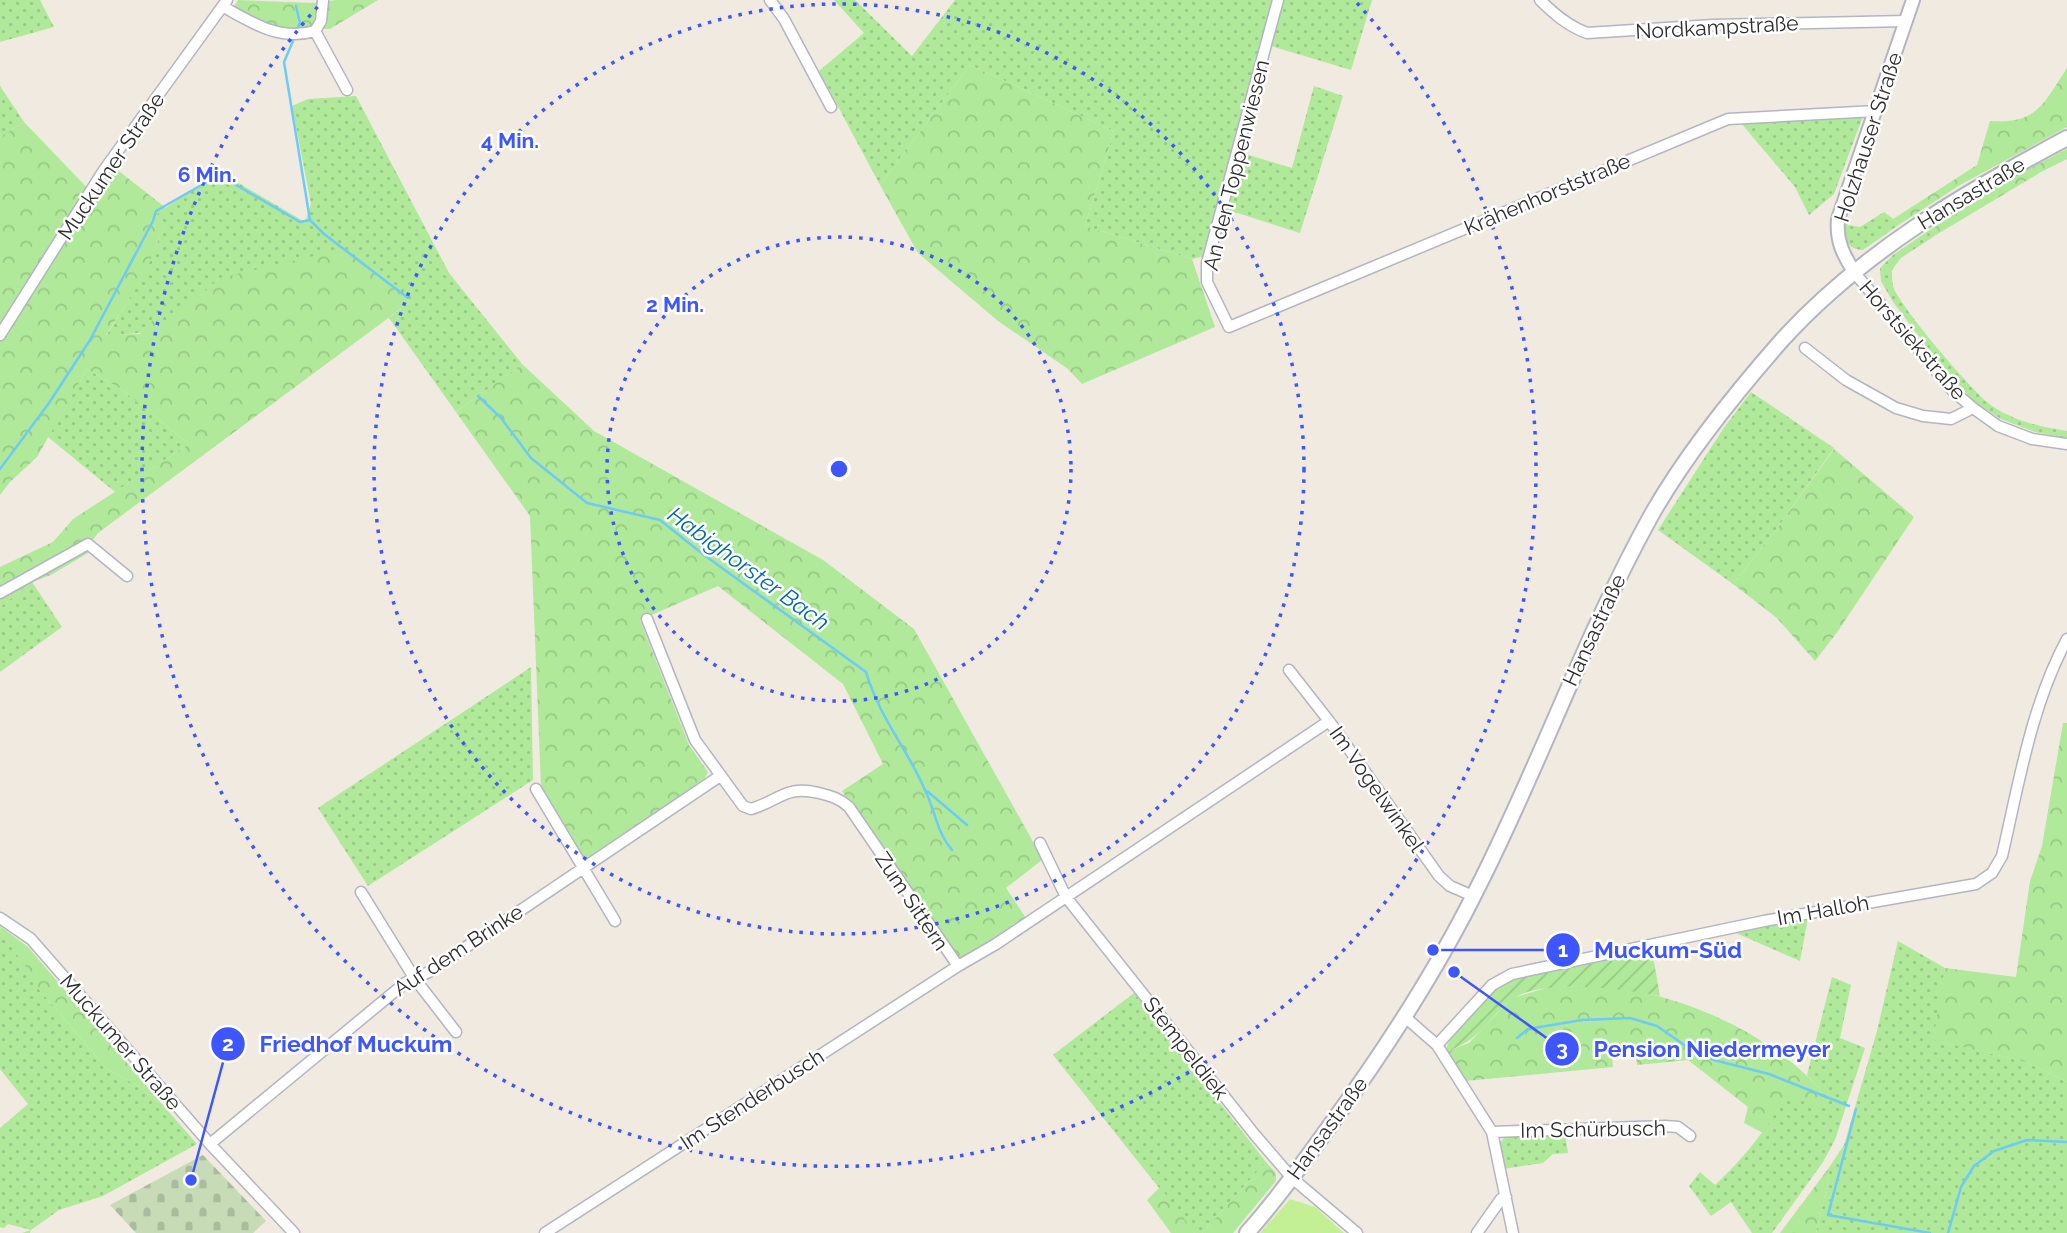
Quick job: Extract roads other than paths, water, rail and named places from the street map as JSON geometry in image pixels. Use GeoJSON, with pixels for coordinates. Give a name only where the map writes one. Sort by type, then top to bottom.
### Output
{"type":"FeatureCollection","features":[{"type":"Feature","properties":{"kind":"main road","name":"Hansastraße"},"geometry":{"type":"LineString","coordinates":[[1247,1233],[1292,1178],[1405,1017],[1473,896],[1599,617],[1654,510],[1702,439],[1782,341],[1810,311],[1854,272],[1913,227],[1976,186],[2067,138]]}},
{"type":"Feature","properties":{"kind":"street"},"geometry":{"type":"LineString","coordinates":[[316,31],[321,21],[323,0]]}},
{"type":"Feature","properties":{"kind":"street"},"geometry":{"type":"LineString","coordinates":[[770,0],[785,19],[831,107]]}},
{"type":"Feature","properties":{"kind":"street","name":"An den Toppenwiesen"},"geometry":{"type":"LineString","coordinates":[[1229,327],[1207,282],[1207,263],[1278,0]]}},
{"type":"Feature","properties":{"kind":"street","name":"Nordkampstraße"},"geometry":{"type":"LineString","coordinates":[[1540,0],[1575,29],[1587,33],[1713,25],[1906,21]]}},
{"type":"Feature","properties":{"kind":"street","name":"Holzhauser Straße"},"geometry":{"type":"LineString","coordinates":[[1854,272],[1840,250],[1838,219],[1913,0]]}},
{"type":"Feature","properties":{"kind":"street"},"geometry":{"type":"LineString","coordinates":[[226,3],[259,26],[293,36],[316,31]]}},
{"type":"Feature","properties":{"kind":"street","name":"Muckumer Straße"},"geometry":{"type":"LineString","coordinates":[[0,335],[104,170],[226,3]]}},
{"type":"Feature","properties":{"kind":"street"},"geometry":{"type":"LineString","coordinates":[[316,31],[347,90]]}},
{"type":"Feature","properties":{"kind":"street","name":"Krähenhorststraße"},"geometry":{"type":"LineString","coordinates":[[1229,327],[1728,119],[1876,111]]}},
{"type":"Feature","properties":{"kind":"street","name":"Horstsiekstraße"},"geometry":{"type":"LineString","coordinates":[[1854,272],[1953,391],[1973,408],[1998,426],[2032,439],[2067,444]]}},
{"type":"Feature","properties":{"kind":"street","name":"Horstsiekstraße"},"geometry":{"type":"LineString","coordinates":[[1805,348],[1846,380],[1896,408],[1923,416],[1951,419],[1973,408]]}},
{"type":"Feature","properties":{"kind":"street"},"geometry":{"type":"LineString","coordinates":[[0,593],[88,544],[127,576]]}},
{"type":"Feature","properties":{"kind":"street","name":"Zum Sittern"},"geometry":{"type":"LineString","coordinates":[[647,619],[695,740],[743,806],[751,809],[801,789],[839,798],[849,807],[958,967],[1329,721]]}},
{"type":"Feature","properties":{"kind":"street","name":"Im Halloh"},"geometry":{"type":"LineString","coordinates":[[1437,1045],[1492,985],[1512,974],[1763,921],[1976,884],[1992,873],[2002,856],[2036,714],[2067,639]]}},
{"type":"Feature","properties":{"kind":"street","name":"Im Vogelwinkel"},"geometry":{"type":"LineString","coordinates":[[1289,670],[1329,721],[1439,876],[1450,886],[1473,896]]}},
{"type":"Feature","properties":{"kind":"street","name":"Auf dem Brinke"},"geometry":{"type":"LineString","coordinates":[[210,1144],[405,983],[429,972],[720,776]]}},
{"type":"Feature","properties":{"kind":"street"},"geometry":{"type":"LineString","coordinates":[[536,789],[615,921]]}},
{"type":"Feature","properties":{"kind":"street","name":"Stempeldiek"},"geometry":{"type":"LineString","coordinates":[[1040,843],[1066,897],[1255,1135],[1292,1178],[1357,1233]]}},
{"type":"Feature","properties":{"kind":"street"},"geometry":{"type":"LineString","coordinates":[[361,892],[415,979],[456,1032]]}},
{"type":"Feature","properties":{"kind":"street","name":"Muckumer Straße"},"geometry":{"type":"LineString","coordinates":[[0,918],[31,939],[210,1144],[294,1233]]}},
{"type":"Feature","properties":{"kind":"street","name":"Im Stenderbusch"},"geometry":{"type":"LineString","coordinates":[[545,1233],[958,967]]}},
{"type":"Feature","properties":{"kind":"street"},"geometry":{"type":"LineString","coordinates":[[1405,1017],[1437,1045],[1492,1132],[1513,1233]]}},
{"type":"Feature","properties":{"kind":"street","name":"Im Schürbusch"},"geometry":{"type":"LineString","coordinates":[[1492,1132],[1665,1126],[1678,1127],[1690,1136]]}},
{"type":"Feature","properties":{"kind":"street"},"geometry":{"type":"LineString","coordinates":[[1477,1233],[1501,1199],[1506,1197]]}},
{"type":"Feature","properties":{"kind":"waterway","name":"Habighorster Bach"},"geometry":{"type":"LineString","coordinates":[[296,6],[300,23],[297,29]]}},
{"type":"Feature","properties":{"kind":"waterway","name":"Habighorster Bach"},"geometry":{"type":"LineString","coordinates":[[0,469],[49,403],[90,340],[156,211],[219,175],[300,222],[310,220],[284,62],[293,41]]}},
{"type":"Feature","properties":{"kind":"waterway","name":"Habighorster Bach"},"geometry":{"type":"LineString","coordinates":[[310,220],[324,234],[408,298]]}},
{"type":"Feature","properties":{"kind":"waterway","name":"Habighorster Bach"},"geometry":{"type":"LineString","coordinates":[[478,396],[501,418],[531,458],[587,503],[660,520],[866,672],[886,719],[918,775],[943,836],[952,850]]}},
{"type":"Feature","properties":{"kind":"waterway","name":"Habighorster Bach"},"geometry":{"type":"LineString","coordinates":[[927,791],[967,825]]}},
{"type":"Feature","properties":{"kind":"waterway"},"geometry":{"type":"LineString","coordinates":[[1517,1038],[1528,1029],[1582,1020],[1630,1018],[1657,1026],[1690,1049],[1714,1060],[1769,1074],[1849,1106]]}},
{"type":"Feature","properties":{"kind":"waterway"},"geometry":{"type":"LineString","coordinates":[[1856,1109],[1828,1215],[1930,1233]]}},
{"type":"Feature","properties":{"kind":"waterway"},"geometry":{"type":"LineString","coordinates":[[1948,1233],[1961,1187],[1974,1166],[1994,1151],[2027,1140],[2067,1142]]}},
{"type":"Feature","properties":{"kind":"place","name":"Muckum-Süd"},"geometry":{"type":"Point","coordinates":[1433,950]}},
{"type":"Feature","properties":{"kind":"place","name":"Pension Niedermeyer"},"geometry":{"type":"Point","coordinates":[1454,972]}},
{"type":"Feature","properties":{"kind":"place","name":"Friedhof Muckum"},"geometry":{"type":"Point","coordinates":[191,1180]}}]}
